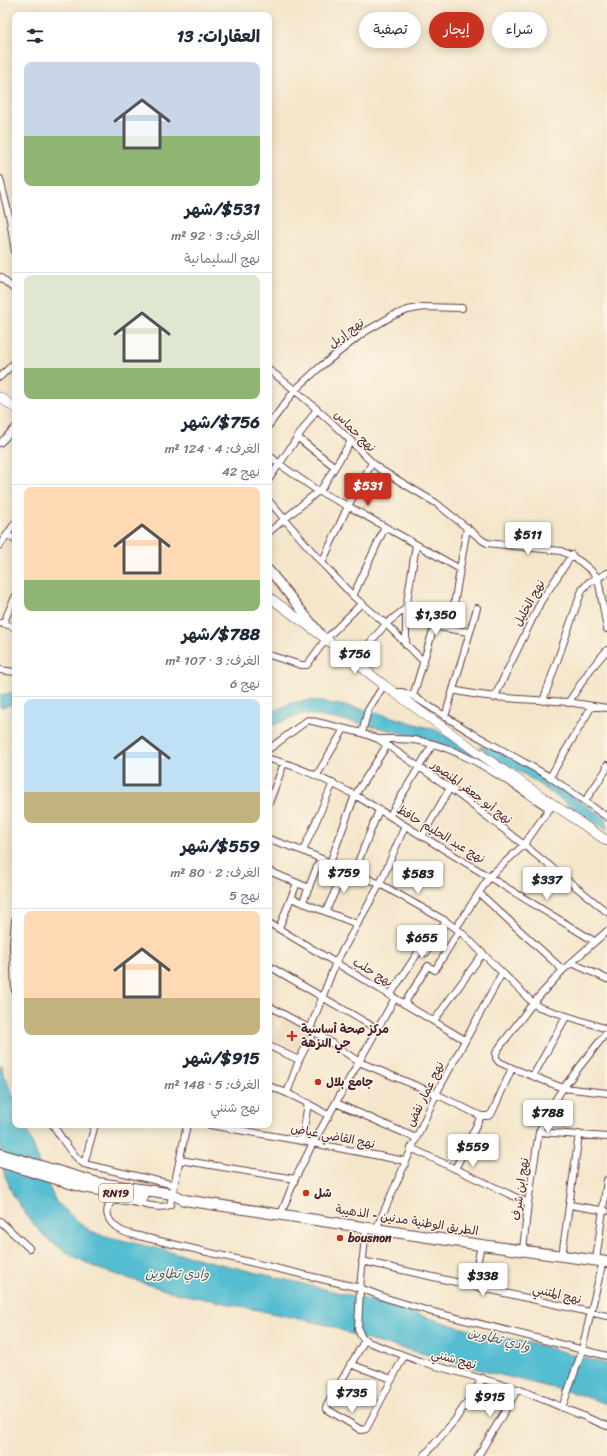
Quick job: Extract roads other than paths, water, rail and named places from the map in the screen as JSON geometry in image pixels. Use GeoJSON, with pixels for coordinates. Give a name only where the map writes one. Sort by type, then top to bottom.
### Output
{"type":"FeatureCollection","features":[{"type":"Feature","properties":{"kind":"main road"},"geometry":{"type":"LineString","coordinates":[[0,397],[12,406]]}},
{"type":"Feature","properties":{"kind":"main road"},"geometry":{"type":"LineString","coordinates":[[272,599],[324,637],[384,685],[551,806],[607,841]]}},
{"type":"Feature","properties":{"kind":"main road","name":"الطريق الوطنية مدنين - الذهيبة"},"geometry":{"type":"LineString","coordinates":[[0,1154],[97,1190],[175,1195],[376,1229],[602,1261]]}},
{"type":"Feature","properties":{"kind":"main road","name":"الطريق الوطنية مدنين - الذهيبة"},"geometry":{"type":"LineString","coordinates":[[0,1162],[55,1174]]}},
{"type":"Feature","properties":{"kind":"street"},"geometry":{"type":"LineString","coordinates":[[0,179],[12,233]]}},
{"type":"Feature","properties":{"kind":"street"},"geometry":{"type":"LineString","coordinates":[[0,277],[12,287]]}},
{"type":"Feature","properties":{"kind":"street","name":"نهج إربل"},"geometry":{"type":"LineString","coordinates":[[272,420],[295,390],[320,367],[363,332],[392,316],[408,310],[423,307],[462,308]]}},
{"type":"Feature","properties":{"kind":"street"},"geometry":{"type":"LineString","coordinates":[[0,377],[12,365]]}},
{"type":"Feature","properties":{"kind":"street","name":"نهج حماس"},"geometry":{"type":"LineString","coordinates":[[272,372],[317,409],[372,463],[436,503],[487,543],[542,548],[561,551],[572,555]]}},
{"type":"Feature","properties":{"kind":"street"},"geometry":{"type":"LineString","coordinates":[[272,474],[317,409]]}},
{"type":"Feature","properties":{"kind":"street"},"geometry":{"type":"LineString","coordinates":[[0,443],[12,431]]}},
{"type":"Feature","properties":{"kind":"street"},"geometry":{"type":"LineString","coordinates":[[297,438],[334,467]]}},
{"type":"Feature","properties":{"kind":"street"},"geometry":{"type":"LineString","coordinates":[[272,529],[325,484],[351,441]]}},
{"type":"Feature","properties":{"kind":"street"},"geometry":{"type":"LineString","coordinates":[[272,458],[318,491],[348,506],[460,569]]}},
{"type":"Feature","properties":{"kind":"street"},"geometry":{"type":"LineString","coordinates":[[322,563],[348,506],[372,463]]}},
{"type":"Feature","properties":{"kind":"street"},"geometry":{"type":"LineString","coordinates":[[272,505],[322,563],[353,596],[386,624],[424,662]]}},
{"type":"Feature","properties":{"kind":"street"},"geometry":{"type":"LineString","coordinates":[[353,596],[385,527]]}},
{"type":"Feature","properties":{"kind":"street"},"geometry":{"type":"LineString","coordinates":[[450,629],[467,527]]}},
{"type":"Feature","properties":{"kind":"street"},"geometry":{"type":"LineString","coordinates":[[0,545],[12,528]]}},
{"type":"Feature","properties":{"kind":"street"},"geometry":{"type":"LineString","coordinates":[[8,535],[12,538]]}},
{"type":"Feature","properties":{"kind":"street"},"geometry":{"type":"LineString","coordinates":[[406,645],[406,608],[416,544]]}},
{"type":"Feature","properties":{"kind":"street"},"geometry":{"type":"LineString","coordinates":[[572,555],[586,565],[598,578],[607,629]]}},
{"type":"Feature","properties":{"kind":"street","name":"نهج الخليل"},"geometry":{"type":"LineString","coordinates":[[494,698],[541,601],[572,555]]}},
{"type":"Feature","properties":{"kind":"street"},"geometry":{"type":"LineString","coordinates":[[543,701],[582,590],[589,582],[607,573]]}},
{"type":"Feature","properties":{"kind":"street"},"geometry":{"type":"LineString","coordinates":[[272,574],[324,637]]}},
{"type":"Feature","properties":{"kind":"street"},"geometry":{"type":"LineString","coordinates":[[272,656],[305,666],[308,664],[324,637],[362,603]]}},
{"type":"Feature","properties":{"kind":"street"},"geometry":{"type":"LineString","coordinates":[[12,604],[2,624],[12,626]]}},
{"type":"Feature","properties":{"kind":"street"},"geometry":{"type":"LineString","coordinates":[[354,661],[386,624],[406,608]]}},
{"type":"Feature","properties":{"kind":"street"},"geometry":{"type":"LineString","coordinates":[[445,717],[477,608]]}},
{"type":"Feature","properties":{"kind":"street"},"geometry":{"type":"LineString","coordinates":[[407,622],[469,632]]}},
{"type":"Feature","properties":{"kind":"street"},"geometry":{"type":"LineString","coordinates":[[412,696],[424,662],[434,626]]}},
{"type":"Feature","properties":{"kind":"street"},"geometry":{"type":"LineString","coordinates":[[568,702],[590,670],[607,650]]}},
{"type":"Feature","properties":{"kind":"street"},"geometry":{"type":"LineString","coordinates":[[362,733],[368,710],[384,685]]}},
{"type":"Feature","properties":{"kind":"street"},"geometry":{"type":"LineString","coordinates":[[453,690],[476,696],[568,702],[607,708]]}},
{"type":"Feature","properties":{"kind":"street"},"geometry":{"type":"LineString","coordinates":[[395,693],[402,692],[412,696],[445,717],[550,777],[607,817]]}},
{"type":"Feature","properties":{"kind":"street"},"geometry":{"type":"LineString","coordinates":[[550,777],[592,706]]}},
{"type":"Feature","properties":{"kind":"street","name":"نهج أبو جعفر المنصور"},"geometry":{"type":"LineString","coordinates":[[272,747],[308,720],[378,738],[450,788],[607,912]]}},
{"type":"Feature","properties":{"kind":"street"},"geometry":{"type":"LineString","coordinates":[[317,775],[344,729]]}},
{"type":"Feature","properties":{"kind":"street"},"geometry":{"type":"LineString","coordinates":[[378,738],[419,741],[457,752],[551,806],[524,845],[490,876],[435,970],[428,966],[404,1004]]}},
{"type":"Feature","properties":{"kind":"street"},"geometry":{"type":"LineString","coordinates":[[390,816],[433,744]]}},
{"type":"Feature","properties":{"kind":"street"},"geometry":{"type":"LineString","coordinates":[[330,863],[355,795],[387,745]]}},
{"type":"Feature","properties":{"kind":"street","name":"نهج عبد الحليم حافظ"},"geometry":{"type":"LineString","coordinates":[[272,760],[317,775],[355,795],[490,876],[594,941]]}},
{"type":"Feature","properties":{"kind":"street"},"geometry":{"type":"LineString","coordinates":[[272,795],[284,763]]}},
{"type":"Feature","properties":{"kind":"street"},"geometry":{"type":"LineString","coordinates":[[585,801],[607,768]]}},
{"type":"Feature","properties":{"kind":"street"},"geometry":{"type":"LineString","coordinates":[[302,851],[333,783]]}},
{"type":"Feature","properties":{"kind":"street"},"geometry":{"type":"LineString","coordinates":[[422,836],[450,788]]}},
{"type":"Feature","properties":{"kind":"street"},"geometry":{"type":"LineString","coordinates":[[354,872],[379,810]]}},
{"type":"Feature","properties":{"kind":"street"},"geometry":{"type":"LineString","coordinates":[[287,1093],[312,1030],[322,996],[336,962],[380,884],[406,826]]}},
{"type":"Feature","properties":{"kind":"street"},"geometry":{"type":"LineString","coordinates":[[272,840],[354,872],[380,884],[446,921],[483,953],[533,1003],[539,1007],[607,1031]]}},
{"type":"Feature","properties":{"kind":"street"},"geometry":{"type":"LineString","coordinates":[[303,902],[320,859]]}},
{"type":"Feature","properties":{"kind":"street"},"geometry":{"type":"LineString","coordinates":[[326,911],[344,869]]}},
{"type":"Feature","properties":{"kind":"street"},"geometry":{"type":"LineString","coordinates":[[272,872],[309,888]]}},
{"type":"Feature","properties":{"kind":"street"},"geometry":{"type":"LineString","coordinates":[[279,928],[297,883]]}},
{"type":"Feature","properties":{"kind":"street"},"geometry":{"type":"LineString","coordinates":[[479,893],[563,970]]}},
{"type":"Feature","properties":{"kind":"street"},"geometry":{"type":"LineString","coordinates":[[291,898],[357,924]]}},
{"type":"Feature","properties":{"kind":"street"},"geometry":{"type":"LineString","coordinates":[[281,1214],[313,1143],[378,1029],[393,997],[419,950],[426,953],[446,921]]}},
{"type":"Feature","properties":{"kind":"street","name":"نهج حلب"},"geometry":{"type":"LineString","coordinates":[[272,924],[465,1040]]}},
{"type":"Feature","properties":{"kind":"street"},"geometry":{"type":"LineString","coordinates":[[607,931],[563,970],[533,1003],[496,1053],[498,1062],[563,1088],[607,1093]]}},
{"type":"Feature","properties":{"kind":"street"},"geometry":{"type":"LineString","coordinates":[[434,1021],[483,953]]}},
{"type":"Feature","properties":{"kind":"street"},"geometry":{"type":"LineString","coordinates":[[572,963],[607,979]]}},
{"type":"Feature","properties":{"kind":"street"},"geometry":{"type":"LineString","coordinates":[[272,968],[378,1029]]}},
{"type":"Feature","properties":{"kind":"street","name":"نهج عمار نقض"},"geometry":{"type":"LineString","coordinates":[[376,1229],[436,1094],[502,973]]}},
{"type":"Feature","properties":{"kind":"street"},"geometry":{"type":"LineString","coordinates":[[272,1008],[312,1030],[359,1062],[436,1094],[481,1116],[488,1116],[492,1112],[512,1068]]}},
{"type":"Feature","properties":{"kind":"street"},"geometry":{"type":"LineString","coordinates":[[532,1076],[566,1017]]}},
{"type":"Feature","properties":{"kind":"street","name":"نهج ابن شرف"},"geometry":{"type":"LineString","coordinates":[[523,1250],[528,1203],[539,1132],[550,1108],[563,1088],[607,1031]]}},
{"type":"Feature","properties":{"kind":"street"},"geometry":{"type":"LineString","coordinates":[[272,1047],[299,1060]]}},
{"type":"Feature","properties":{"kind":"street"},"geometry":{"type":"LineString","coordinates":[[272,1087],[308,1103],[329,1116]]}},
{"type":"Feature","properties":{"kind":"street"},"geometry":{"type":"LineString","coordinates":[[302,1141],[308,1103]]}},
{"type":"Feature","properties":{"kind":"street"},"geometry":{"type":"LineString","coordinates":[[336,1103],[416,1138]]}},
{"type":"Feature","properties":{"kind":"street"},"geometry":{"type":"LineString","coordinates":[[455,1169],[481,1116]]}},
{"type":"Feature","properties":{"kind":"street"},"geometry":{"type":"LineString","coordinates":[[55,1128],[68,1148],[77,1159],[84,1164],[175,1195]]}},
{"type":"Feature","properties":{"kind":"street"},"geometry":{"type":"LineString","coordinates":[[84,1164],[93,1128]]}},
{"type":"Feature","properties":{"kind":"street"},"geometry":{"type":"LineString","coordinates":[[186,1128],[175,1195],[170,1206],[165,1207],[116,1200],[111,1202],[109,1205],[107,1214],[108,1219],[115,1226],[130,1234],[360,1288],[386,1298],[429,1311],[582,1352],[607,1356]]}},
{"type":"Feature","properties":{"kind":"street","name":"نهج القاضي عياض"},"geometry":{"type":"LineString","coordinates":[[242,1128],[405,1161]]}},
{"type":"Feature","properties":{"kind":"street"},"geometry":{"type":"LineString","coordinates":[[539,1132],[607,1136]]}},
{"type":"Feature","properties":{"kind":"street"},"geometry":{"type":"LineString","coordinates":[[562,1256],[578,1134]]}},
{"type":"Feature","properties":{"kind":"street"},"geometry":{"type":"LineString","coordinates":[[411,1148],[528,1203]]}},
{"type":"Feature","properties":{"kind":"street"},"geometry":{"type":"LineString","coordinates":[[180,1160],[296,1179]]}},
{"type":"Feature","properties":{"kind":"street"},"geometry":{"type":"LineString","coordinates":[[562,1408],[582,1352],[602,1261],[607,1180]]}},
{"type":"Feature","properties":{"kind":"street"},"geometry":{"type":"LineString","coordinates":[[570,1204],[605,1211]]}},
{"type":"Feature","properties":{"kind":"street"},"geometry":{"type":"LineString","coordinates":[[0,1221],[29,1248]]}},
{"type":"Feature","properties":{"kind":"street"},"geometry":{"type":"LineString","coordinates":[[366,1227],[362,1261],[358,1330],[364,1339],[326,1407],[327,1409],[361,1430],[366,1429],[404,1356]]}},
{"type":"Feature","properties":{"kind":"street"},"geometry":{"type":"LineString","coordinates":[[473,1285],[481,1245]]}},
{"type":"Feature","properties":{"kind":"street","name":"نهج المتنبي"},"geometry":{"type":"LineString","coordinates":[[362,1261],[607,1316]]}},
{"type":"Feature","properties":{"kind":"street","name":"نهج شنني"},"geometry":{"type":"LineString","coordinates":[[364,1339],[404,1356],[518,1389],[607,1426]]}},
{"type":"Feature","properties":{"kind":"street"},"geometry":{"type":"LineString","coordinates":[[350,1364],[392,1379]]}},
{"type":"Feature","properties":{"kind":"street"},"geometry":{"type":"LineString","coordinates":[[424,1456],[455,1420],[483,1378]]}},
{"type":"Feature","properties":{"kind":"street"},"geometry":{"type":"LineString","coordinates":[[478,1456],[518,1389]]}},
{"type":"Feature","properties":{"kind":"water"},"geometry":{"type":"Polygon","coordinates":[[[12,693],[12,705],[0,707],[0,695],[12,693]]]}},
{"type":"Feature","properties":{"kind":"water"},"geometry":{"type":"Polygon","coordinates":[[[311,700],[368,710],[436,730],[451,738],[479,759],[432,741],[365,724],[312,715],[302,714],[272,726],[272,712],[292,703],[311,700]]]}},
{"type":"Feature","properties":{"kind":"water"},"geometry":{"type":"Polygon","coordinates":[[[479,747],[494,748],[607,819],[607,831],[524,774],[498,761],[479,747]]]}},
{"type":"Feature","properties":{"kind":"water","name":"وادي تطاوين"},"geometry":{"type":"Polygon","coordinates":[[[0,1064],[12,1094],[12,1128],[26,1128],[56,1202],[93,1233],[365,1299],[466,1329],[542,1346],[607,1364],[607,1404],[574,1393],[364,1339],[328,1325],[172,1292],[99,1269],[73,1256],[48,1240],[29,1219],[13,1195],[4,1173],[0,1143],[0,1064]]]}},
{"type":"Feature","properties":{"kind":"waterway"},"geometry":{"type":"LineString","coordinates":[[510,763],[524,766],[540,778]]}},
{"type":"Feature","properties":{"kind":"place","name":"مركز صحة أساسية حي النزهة"},"geometry":{"type":"Point","coordinates":[292,1036]}},
{"type":"Feature","properties":{"kind":"place","name":"جامع بلال"},"geometry":{"type":"Point","coordinates":[318,1082]}},
{"type":"Feature","properties":{"kind":"place","name":"شل"},"geometry":{"type":"Point","coordinates":[306,1193]}},
{"type":"Feature","properties":{"kind":"place","name":"bousnon"},"geometry":{"type":"Point","coordinates":[340,1238]}}]}
